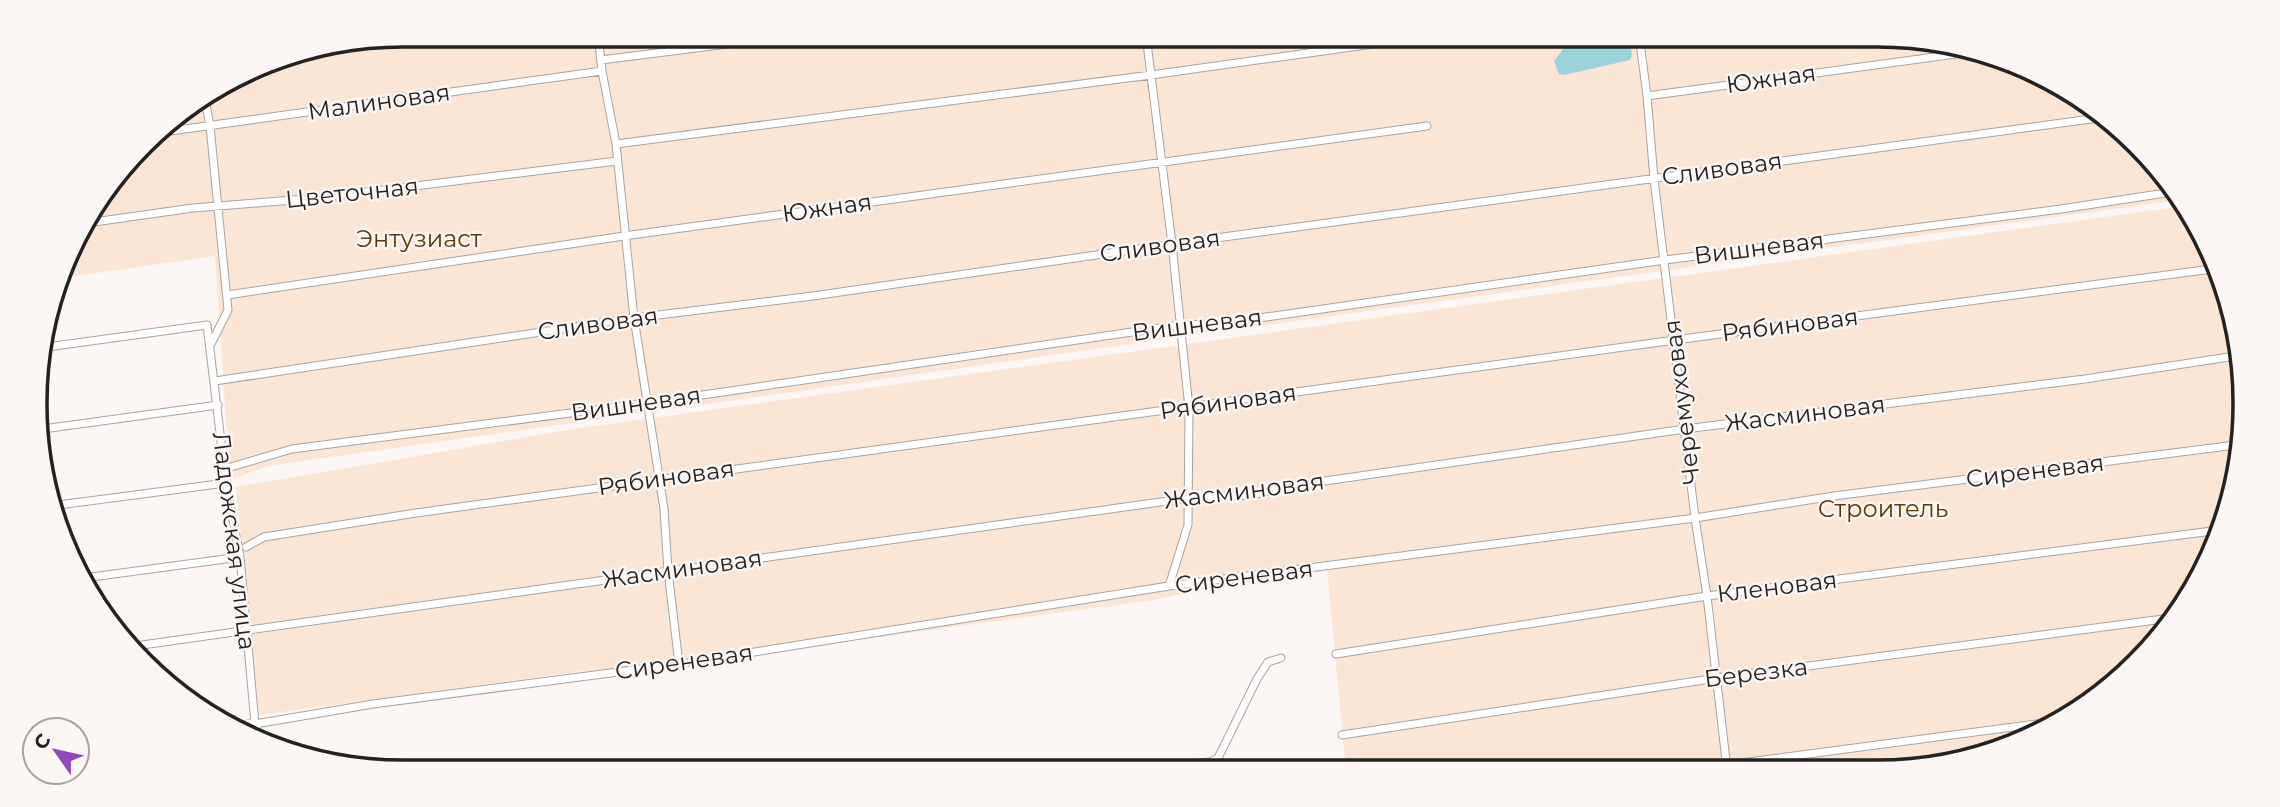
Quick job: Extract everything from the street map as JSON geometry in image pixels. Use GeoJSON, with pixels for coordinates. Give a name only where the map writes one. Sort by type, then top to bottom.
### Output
{"type":"FeatureCollection","features":[{"type":"Feature","properties":{"kind":"main road"},"geometry":{"type":"LineString","coordinates":[[250,725],[255,724]]}},
{"type":"Feature","properties":{"kind":"street"},"geometry":{"type":"LineString","coordinates":[[599,47],[616,144],[634,318],[660,479],[679,664]]}},
{"type":"Feature","properties":{"kind":"street"},"geometry":{"type":"LineString","coordinates":[[601,60],[704,47]]}},
{"type":"Feature","properties":{"kind":"street"},"geometry":{"type":"LineString","coordinates":[[1148,47],[1163,162],[1189,408],[1188,525],[1169,586]]}},
{"type":"Feature","properties":{"kind":"street"},"geometry":{"type":"LineString","coordinates":[[616,144],[1351,47]]}},
{"type":"Feature","properties":{"kind":"street","name":"Черемуховая"},"geometry":{"type":"LineString","coordinates":[[1641,47],[1654,179],[1725,760]]}},
{"type":"Feature","properties":{"kind":"street","name":"Южная"},"geometry":{"type":"LineString","coordinates":[[1647,96],[1950,55]]}},
{"type":"Feature","properties":{"kind":"street","name":"Малиновая"},"geometry":{"type":"LineString","coordinates":[[176,131],[602,71]]}},
{"type":"Feature","properties":{"kind":"street"},"geometry":{"type":"LineString","coordinates":[[207,107],[211,126],[228,310],[210,345]]}},
{"type":"Feature","properties":{"kind":"street","name":"Сливовая"},"geometry":{"type":"LineString","coordinates":[[215,381],[634,318],[813,296],[1172,244],[2090,119]]}},
{"type":"Feature","properties":{"kind":"street","name":"Южная"},"geometry":{"type":"LineString","coordinates":[[227,295],[624,236],[1427,126]]}},
{"type":"Feature","properties":{"kind":"street","name":"Цветочная"},"geometry":{"type":"LineString","coordinates":[[97,222],[617,161]]}},
{"type":"Feature","properties":{"kind":"street","name":"Вишневая"},"geometry":{"type":"LineString","coordinates":[[225,469],[292,449],[648,403],[1180,325],[1217,324],[1665,260],[2164,193]]}},
{"type":"Feature","properties":{"kind":"street","name":"Рябиновая"},"geometry":{"type":"LineString","coordinates":[[246,547],[264,537],[660,479],[2207,270]]}},
{"type":"Feature","properties":{"kind":"street","name":"Ладожская улица"},"geometry":{"type":"LineString","coordinates":[[52,346],[207,325],[226,483],[240,557],[255,724]]}},
{"type":"Feature","properties":{"kind":"street","name":"Жасминовая"},"geometry":{"type":"LineString","coordinates":[[143,645],[1189,498],[1252,495],[1304,484],[1685,429],[2085,379],[2230,357]]}},
{"type":"Feature","properties":{"kind":"street"},"geometry":{"type":"LineString","coordinates":[[48,428],[218,405]]}},
{"type":"Feature","properties":{"kind":"street","name":"Сиреневая"},"geometry":{"type":"LineString","coordinates":[[255,724],[373,704],[679,664],[1169,586],[2230,446]]}},
{"type":"Feature","properties":{"kind":"street"},"geometry":{"type":"LineString","coordinates":[[62,505],[226,483]]}},
{"type":"Feature","properties":{"kind":"street","name":"Кленовая"},"geometry":{"type":"LineString","coordinates":[[1336,654],[1707,596],[2209,531]]}},
{"type":"Feature","properties":{"kind":"street"},"geometry":{"type":"LineString","coordinates":[[92,577],[240,557]]}},
{"type":"Feature","properties":{"kind":"street","name":"Березка"},"geometry":{"type":"LineString","coordinates":[[1342,735],[1717,678],[2159,620]]}},
{"type":"Feature","properties":{"kind":"street"},"geometry":{"type":"LineString","coordinates":[[1214,760],[1218,758],[1268,662],[1281,658]]}},
{"type":"Feature","properties":{"kind":"street"},"geometry":{"type":"LineString","coordinates":[[1777,760],[2030,725]]}},
{"type":"Feature","properties":{"kind":"green space","name":"Энтузиаст"},"geometry":{"type":"Polygon","coordinates":[[[404,47],[1876,47],[1923,50],[1991,66],[2055,95],[2111,136],[2144,169],[2170,201],[268,466],[230,480],[215,256],[70,277],[95,225],[121,187],[169,136],[206,107],[267,74],[311,59],[357,50],[404,47]]]}},
{"type":"Feature","properties":{"kind":"green space","name":"Строитель"},"geometry":{"type":"Polygon","coordinates":[[[2174,207],[2206,267],[2221,311],[2230,357],[2233,404],[2226,473],[2206,540],[2173,601],[2144,638],[2093,686],[2055,712],[1991,741],[1923,757],[1876,760],[1345,760],[1327,570],[1152,600],[679,664],[583,671],[259,715],[236,487],[580,428],[2174,207]]]}},
{"type":"Feature","properties":{"kind":"water"},"geometry":{"type":"Polygon","coordinates":[[[1631,47],[1632,55],[1630,60],[1564,75],[1559,74],[1554,61],[1564,48],[1631,47]]]}}]}
